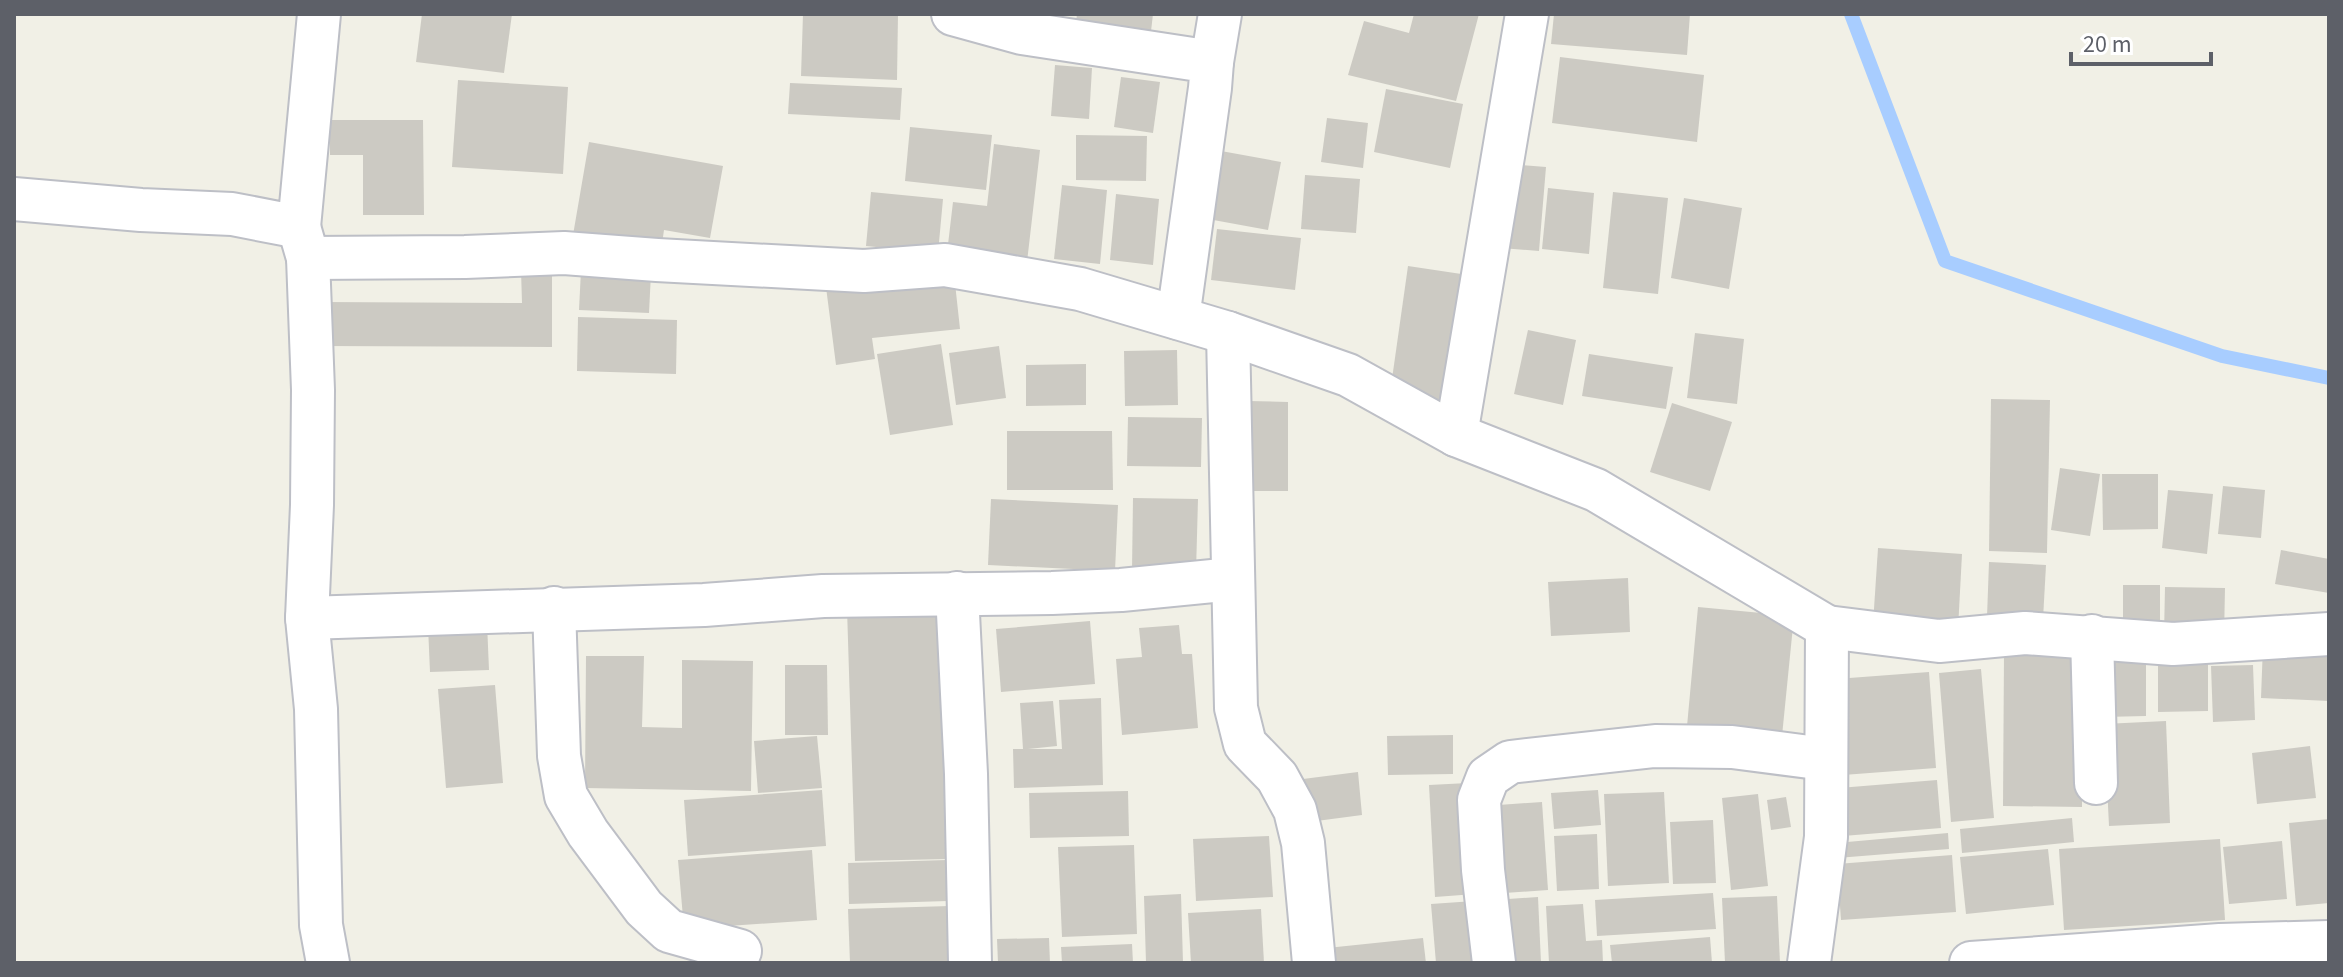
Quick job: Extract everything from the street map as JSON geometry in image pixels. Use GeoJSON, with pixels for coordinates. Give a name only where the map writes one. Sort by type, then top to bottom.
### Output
{"type":"FeatureCollection","features":[{"type":"Feature","properties":{"kind":"street"},"geometry":{"type":"LineString","coordinates":[[319,14],[303,243],[313,419],[307,618],[316,709],[321,925],[328,963]]}},
{"type":"Feature","properties":{"kind":"street"},"geometry":{"type":"LineString","coordinates":[[953,14],[1022,33],[1212,62]]}},
{"type":"Feature","properties":{"kind":"street"},"geometry":{"type":"LineString","coordinates":[[1178,318],[1220,14]]}},
{"type":"Feature","properties":{"kind":"street"},"geometry":{"type":"LineString","coordinates":[[1456,435],[1527,14]]}},
{"type":"Feature","properties":{"kind":"street"},"geometry":{"type":"LineString","coordinates":[[14,199],[232,214],[303,243],[465,257],[564,253],[864,271],[945,265],[1080,289],[1228,333],[1348,375],[1456,435],[1596,490],[1827,627],[1939,641],[2025,633],[2173,644],[2329,634]]}},
{"type":"Feature","properties":{"kind":"street"},"geometry":{"type":"LineString","coordinates":[[1228,333],[1236,708],[1245,744],[1277,777],[1295,810],[1303,843],[1314,963]]}},
{"type":"Feature","properties":{"kind":"street"},"geometry":{"type":"LineString","coordinates":[[307,618],[704,605],[823,596],[1121,590],[1233,579]]}},
{"type":"Feature","properties":{"kind":"street"},"geometry":{"type":"LineString","coordinates":[[957,593],[966,774],[970,963]]}},
{"type":"Feature","properties":{"kind":"street"},"geometry":{"type":"LineString","coordinates":[[554,608],[559,756],[566,796],[588,833],[644,908],[669,931],[740,951]]}},
{"type":"Feature","properties":{"kind":"street"},"geometry":{"type":"LineString","coordinates":[[1809,963],[1826,837],[1827,627]]}},
{"type":"Feature","properties":{"kind":"street"},"geometry":{"type":"LineString","coordinates":[[2092,636],[2096,783]]}},
{"type":"Feature","properties":{"kind":"street"},"geometry":{"type":"LineString","coordinates":[[1494,963],[1484,883],[1479,800],[1488,777],[1510,762],[1655,746],[1732,747],[1825,759]]}},
{"type":"Feature","properties":{"kind":"street"},"geometry":{"type":"LineString","coordinates":[[1971,963],[2220,945],[2329,942]]}},
{"type":"Feature","properties":{"kind":"building"},"geometry":{"type":"Polygon","coordinates":[[[422,14],[512,14],[504,73],[416,62],[422,14]]]}},
{"type":"Feature","properties":{"kind":"building"},"geometry":{"type":"Polygon","coordinates":[[[803,14],[898,14],[897,80],[801,76],[803,14]]]}},
{"type":"Feature","properties":{"kind":"building"},"geometry":{"type":"Polygon","coordinates":[[[1077,14],[1153,14],[1150,40],[1075,31],[1077,14]]]}},
{"type":"Feature","properties":{"kind":"building"},"geometry":{"type":"Polygon","coordinates":[[[1414,14],[1479,14],[1456,101],[1348,75],[1364,21],[1409,33],[1414,14]]]}},
{"type":"Feature","properties":{"kind":"building"},"geometry":{"type":"Polygon","coordinates":[[[1554,14],[1690,14],[1687,55],[1551,44],[1554,14]]]}},
{"type":"Feature","properties":{"kind":"building"},"geometry":{"type":"Polygon","coordinates":[[[1560,57],[1704,75],[1697,142],[1552,123],[1560,57]]]}},
{"type":"Feature","properties":{"kind":"building"},"geometry":{"type":"Polygon","coordinates":[[[1055,65],[1092,68],[1089,119],[1051,116],[1055,65]]]}},
{"type":"Feature","properties":{"kind":"building"},"geometry":{"type":"Polygon","coordinates":[[[1121,77],[1160,82],[1153,133],[1114,127],[1121,77]]]}},
{"type":"Feature","properties":{"kind":"building"},"geometry":{"type":"Polygon","coordinates":[[[458,80],[568,87],[563,174],[452,167],[458,80]]]}},
{"type":"Feature","properties":{"kind":"building"},"geometry":{"type":"Polygon","coordinates":[[[790,83],[902,88],[900,120],[788,114],[790,83]]]}},
{"type":"Feature","properties":{"kind":"building"},"geometry":{"type":"Polygon","coordinates":[[[1386,89],[1463,104],[1450,168],[1374,152],[1386,89]]]}},
{"type":"Feature","properties":{"kind":"building"},"geometry":{"type":"Polygon","coordinates":[[[1327,118],[1368,123],[1363,168],[1321,162],[1327,118]]]}},
{"type":"Feature","properties":{"kind":"building"},"geometry":{"type":"Polygon","coordinates":[[[330,120],[423,120],[424,215],[363,215],[363,155],[330,155],[330,120]]]}},
{"type":"Feature","properties":{"kind":"building"},"geometry":{"type":"Polygon","coordinates":[[[910,127],[992,135],[986,190],[905,181],[910,127]]]}},
{"type":"Feature","properties":{"kind":"building"},"geometry":{"type":"Polygon","coordinates":[[[1076,135],[1147,136],[1146,181],[1076,180],[1076,135]]]}},
{"type":"Feature","properties":{"kind":"building"},"geometry":{"type":"Polygon","coordinates":[[[589,142],[723,166],[710,238],[664,230],[661,251],[573,235],[589,142]]]}},
{"type":"Feature","properties":{"kind":"building"},"geometry":{"type":"Polygon","coordinates":[[[994,144],[1040,150],[1027,262],[947,253],[953,202],[987,206],[994,144]]]}},
{"type":"Feature","properties":{"kind":"building"},"geometry":{"type":"Polygon","coordinates":[[[1210,149],[1281,162],[1268,230],[1197,217],[1210,149]]]}},
{"type":"Feature","properties":{"kind":"building"},"geometry":{"type":"Polygon","coordinates":[[[1509,164],[1546,167],[1539,251],[1501,248],[1509,164]]]}},
{"type":"Feature","properties":{"kind":"building"},"geometry":{"type":"Polygon","coordinates":[[[1305,175],[1360,179],[1356,233],[1301,229],[1305,175]]]}},
{"type":"Feature","properties":{"kind":"building"},"geometry":{"type":"Polygon","coordinates":[[[1062,185],[1107,190],[1100,264],[1054,259],[1062,185]]]}},
{"type":"Feature","properties":{"kind":"building"},"geometry":{"type":"Polygon","coordinates":[[[1548,188],[1594,193],[1589,254],[1542,249],[1548,188]]]}},
{"type":"Feature","properties":{"kind":"building"},"geometry":{"type":"Polygon","coordinates":[[[871,192],[943,199],[938,253],[866,246],[871,192]]]}},
{"type":"Feature","properties":{"kind":"building"},"geometry":{"type":"Polygon","coordinates":[[[1613,192],[1668,198],[1658,294],[1603,288],[1613,192]]]}},
{"type":"Feature","properties":{"kind":"building"},"geometry":{"type":"Polygon","coordinates":[[[1116,194],[1159,199],[1153,265],[1110,260],[1116,194]]]}},
{"type":"Feature","properties":{"kind":"building"},"geometry":{"type":"Polygon","coordinates":[[[1684,198],[1742,208],[1729,289],[1671,278],[1684,198]]]}},
{"type":"Feature","properties":{"kind":"building"},"geometry":{"type":"Polygon","coordinates":[[[1217,229],[1301,238],[1295,290],[1211,280],[1217,229]]]}},
{"type":"Feature","properties":{"kind":"building"},"geometry":{"type":"Polygon","coordinates":[[[1408,266],[1468,275],[1450,401],[1390,393],[1408,266]]]}},
{"type":"Feature","properties":{"kind":"building"},"geometry":{"type":"Polygon","coordinates":[[[552,269],[552,347],[321,346],[322,302],[522,303],[521,270],[552,269]]]}},
{"type":"Feature","properties":{"kind":"building"},"geometry":{"type":"Polygon","coordinates":[[[581,270],[651,273],[649,313],[579,310],[581,270]]]}},
{"type":"Feature","properties":{"kind":"building"},"geometry":{"type":"Polygon","coordinates":[[[954,274],[960,329],[872,338],[875,359],[836,365],[826,287],[954,274]]]}},
{"type":"Feature","properties":{"kind":"building"},"geometry":{"type":"Polygon","coordinates":[[[578,317],[677,320],[676,374],[577,371],[578,317]]]}},
{"type":"Feature","properties":{"kind":"building"},"geometry":{"type":"Polygon","coordinates":[[[1528,330],[1576,340],[1563,405],[1514,394],[1528,330]]]}},
{"type":"Feature","properties":{"kind":"building"},"geometry":{"type":"Polygon","coordinates":[[[1695,333],[1744,339],[1737,404],[1687,398],[1695,333]]]}},
{"type":"Feature","properties":{"kind":"building"},"geometry":{"type":"Polygon","coordinates":[[[941,344],[953,425],[890,435],[877,354],[941,344]]]}},
{"type":"Feature","properties":{"kind":"building"},"geometry":{"type":"Polygon","coordinates":[[[999,346],[1006,398],[956,405],[949,353],[999,346]]]}},
{"type":"Feature","properties":{"kind":"building"},"geometry":{"type":"Polygon","coordinates":[[[1177,350],[1178,405],[1125,406],[1124,351],[1177,350]]]}},
{"type":"Feature","properties":{"kind":"building"},"geometry":{"type":"Polygon","coordinates":[[[1589,354],[1673,367],[1666,409],[1582,396],[1589,354]]]}},
{"type":"Feature","properties":{"kind":"building"},"geometry":{"type":"Polygon","coordinates":[[[1086,364],[1086,405],[1026,406],[1026,365],[1086,364]]]}},
{"type":"Feature","properties":{"kind":"building"},"geometry":{"type":"Polygon","coordinates":[[[1991,399],[2050,400],[2047,553],[1989,551],[1991,399]]]}},
{"type":"Feature","properties":{"kind":"building"},"geometry":{"type":"Polygon","coordinates":[[[1248,401],[1288,402],[1288,491],[1248,491],[1248,401]]]}},
{"type":"Feature","properties":{"kind":"building"},"geometry":{"type":"Polygon","coordinates":[[[1672,403],[1732,422],[1710,491],[1650,472],[1672,403]]]}},
{"type":"Feature","properties":{"kind":"building"},"geometry":{"type":"Polygon","coordinates":[[[1128,417],[1202,418],[1201,467],[1127,466],[1128,417]]]}},
{"type":"Feature","properties":{"kind":"building"},"geometry":{"type":"Polygon","coordinates":[[[1007,431],[1112,431],[1113,490],[1007,490],[1007,431]]]}},
{"type":"Feature","properties":{"kind":"building"},"geometry":{"type":"Polygon","coordinates":[[[2060,468],[2100,474],[2090,536],[2051,530],[2060,468]]]}},
{"type":"Feature","properties":{"kind":"building"},"geometry":{"type":"Polygon","coordinates":[[[2102,474],[2158,474],[2158,529],[2103,530],[2102,474]]]}},
{"type":"Feature","properties":{"kind":"building"},"geometry":{"type":"Polygon","coordinates":[[[2223,486],[2265,490],[2261,538],[2218,534],[2223,486]]]}},
{"type":"Feature","properties":{"kind":"building"},"geometry":{"type":"Polygon","coordinates":[[[2168,490],[2213,494],[2207,554],[2162,548],[2168,490]]]}},
{"type":"Feature","properties":{"kind":"building"},"geometry":{"type":"Polygon","coordinates":[[[1133,498],[1198,499],[1196,572],[1132,570],[1133,498]]]}},
{"type":"Feature","properties":{"kind":"building"},"geometry":{"type":"Polygon","coordinates":[[[991,499],[1118,505],[1115,571],[988,565],[991,499]]]}},
{"type":"Feature","properties":{"kind":"building"},"geometry":{"type":"Polygon","coordinates":[[[1878,548],[1962,554],[1958,629],[1873,624],[1878,548]]]}},
{"type":"Feature","properties":{"kind":"building"},"geometry":{"type":"Polygon","coordinates":[[[2281,550],[2329,559],[2329,593],[2275,584],[2281,550]]]}},
{"type":"Feature","properties":{"kind":"building"},"geometry":{"type":"Polygon","coordinates":[[[1989,562],[2046,565],[2043,619],[1987,617],[1989,562]]]}},
{"type":"Feature","properties":{"kind":"building"},"geometry":{"type":"Polygon","coordinates":[[[1628,578],[1630,632],[1551,636],[1548,582],[1628,578]]]}},
{"type":"Feature","properties":{"kind":"building"},"geometry":{"type":"Polygon","coordinates":[[[2123,585],[2160,585],[2160,630],[2123,630],[2123,585]]]}},
{"type":"Feature","properties":{"kind":"building"},"geometry":{"type":"Polygon","coordinates":[[[2165,587],[2225,588],[2224,637],[2164,635],[2165,587]]]}},
{"type":"Feature","properties":{"kind":"building"},"geometry":{"type":"Polygon","coordinates":[[[940,607],[947,859],[855,861],[847,609],[940,607]]]}},
{"type":"Feature","properties":{"kind":"building"},"geometry":{"type":"Polygon","coordinates":[[[1698,607],[1794,616],[1781,746],[1686,737],[1698,607]]]}},
{"type":"Feature","properties":{"kind":"building"},"geometry":{"type":"Polygon","coordinates":[[[1090,621],[1095,684],[1001,692],[996,629],[1090,621]]]}},
{"type":"Feature","properties":{"kind":"building"},"geometry":{"type":"Polygon","coordinates":[[[487,623],[489,670],[430,672],[428,626],[487,623]]]}},
{"type":"Feature","properties":{"kind":"building"},"geometry":{"type":"Polygon","coordinates":[[[1179,625],[1182,654],[1192,654],[1198,728],[1122,735],[1116,659],[1142,657],[1139,628],[1179,625]]]}},
{"type":"Feature","properties":{"kind":"building"},"geometry":{"type":"Polygon","coordinates":[[[2103,643],[2146,644],[2146,716],[2103,717],[2103,643]]]}},
{"type":"Feature","properties":{"kind":"building"},"geometry":{"type":"Polygon","coordinates":[[[2263,645],[2329,648],[2329,701],[2261,698],[2263,645]]]}},
{"type":"Feature","properties":{"kind":"building"},"geometry":{"type":"Polygon","coordinates":[[[2004,653],[2083,654],[2082,807],[2003,806],[2004,653]]]}},
{"type":"Feature","properties":{"kind":"building"},"geometry":{"type":"Polygon","coordinates":[[[2158,654],[2208,654],[2208,711],[2158,712],[2158,654]]]}},
{"type":"Feature","properties":{"kind":"building"},"geometry":{"type":"Polygon","coordinates":[[[586,656],[644,656],[642,727],[682,728],[682,660],[753,661],[751,791],[585,788],[586,656]]]}},
{"type":"Feature","properties":{"kind":"building"},"geometry":{"type":"Polygon","coordinates":[[[785,665],[827,665],[828,735],[785,735],[785,665]]]}},
{"type":"Feature","properties":{"kind":"building"},"geometry":{"type":"Polygon","coordinates":[[[2253,665],[2255,720],[2213,722],[2211,666],[2253,665]]]}},
{"type":"Feature","properties":{"kind":"building"},"geometry":{"type":"Polygon","coordinates":[[[1981,669],[1994,818],[1951,822],[1939,673],[1981,669]]]}},
{"type":"Feature","properties":{"kind":"building"},"geometry":{"type":"Polygon","coordinates":[[[1929,672],[1936,768],[1843,775],[1836,679],[1929,672]]]}},
{"type":"Feature","properties":{"kind":"building"},"geometry":{"type":"Polygon","coordinates":[[[495,685],[503,783],[446,788],[438,689],[495,685]]]}},
{"type":"Feature","properties":{"kind":"building"},"geometry":{"type":"Polygon","coordinates":[[[1101,698],[1103,785],[1014,788],[1013,749],[1023,749],[1020,703],[1053,701],[1057,746],[1028,749],[1062,749],[1059,700],[1101,698]]]}},
{"type":"Feature","properties":{"kind":"building"},"geometry":{"type":"Polygon","coordinates":[[[2166,721],[2170,823],[2109,826],[2104,724],[2166,721]]]}},
{"type":"Feature","properties":{"kind":"building"},"geometry":{"type":"Polygon","coordinates":[[[1453,735],[1453,774],[1388,775],[1387,736],[1453,735]]]}},
{"type":"Feature","properties":{"kind":"building"},"geometry":{"type":"Polygon","coordinates":[[[817,736],[822,788],[758,793],[754,741],[817,736]]]}},
{"type":"Feature","properties":{"kind":"building"},"geometry":{"type":"Polygon","coordinates":[[[2310,746],[2316,798],[2257,804],[2252,753],[2310,746]]]}},
{"type":"Feature","properties":{"kind":"building"},"geometry":{"type":"Polygon","coordinates":[[[1358,772],[1362,815],[1309,822],[1303,779],[1358,772]]]}},
{"type":"Feature","properties":{"kind":"building"},"geometry":{"type":"Polygon","coordinates":[[[1937,780],[1941,828],[1843,836],[1839,788],[1937,780]]]}},
{"type":"Feature","properties":{"kind":"building"},"geometry":{"type":"Polygon","coordinates":[[[1468,783],[1475,894],[1435,897],[1429,785],[1468,783]]]}},
{"type":"Feature","properties":{"kind":"building"},"geometry":{"type":"Polygon","coordinates":[[[822,790],[826,846],[688,856],[684,800],[822,790]]]}},
{"type":"Feature","properties":{"kind":"building"},"geometry":{"type":"Polygon","coordinates":[[[1598,790],[1601,825],[1554,829],[1551,793],[1598,790]]]}},
{"type":"Feature","properties":{"kind":"building"},"geometry":{"type":"Polygon","coordinates":[[[1128,791],[1129,836],[1030,838],[1029,793],[1128,791]]]}},
{"type":"Feature","properties":{"kind":"building"},"geometry":{"type":"Polygon","coordinates":[[[1664,792],[1669,883],[1608,886],[1604,794],[1664,792]]]}},
{"type":"Feature","properties":{"kind":"building"},"geometry":{"type":"Polygon","coordinates":[[[1758,794],[1768,886],[1731,890],[1722,798],[1758,794]]]}},
{"type":"Feature","properties":{"kind":"building"},"geometry":{"type":"Polygon","coordinates":[[[1786,797],[1791,827],[1771,830],[1767,800],[1786,797]]]}},
{"type":"Feature","properties":{"kind":"building"},"geometry":{"type":"Polygon","coordinates":[[[1542,802],[1548,890],[1490,894],[1485,806],[1542,802]]]}},
{"type":"Feature","properties":{"kind":"building"},"geometry":{"type":"Polygon","coordinates":[[[2072,818],[2074,842],[1962,853],[1960,829],[2072,818]]]}},
{"type":"Feature","properties":{"kind":"building"},"geometry":{"type":"Polygon","coordinates":[[[2329,819],[2329,903],[2296,906],[2289,823],[2329,819]]]}},
{"type":"Feature","properties":{"kind":"building"},"geometry":{"type":"Polygon","coordinates":[[[1713,820],[1716,883],[1673,884],[1670,822],[1713,820]]]}},
{"type":"Feature","properties":{"kind":"building"},"geometry":{"type":"Polygon","coordinates":[[[1948,833],[1949,849],[1837,858],[1836,843],[1948,833]]]}},
{"type":"Feature","properties":{"kind":"building"},"geometry":{"type":"Polygon","coordinates":[[[1597,834],[1599,889],[1557,891],[1554,836],[1597,834]]]}},
{"type":"Feature","properties":{"kind":"building"},"geometry":{"type":"Polygon","coordinates":[[[1269,836],[1273,897],[1196,901],[1193,839],[1269,836]]]}},
{"type":"Feature","properties":{"kind":"building"},"geometry":{"type":"Polygon","coordinates":[[[2220,839],[2225,920],[2064,930],[2059,849],[2220,839]]]}},
{"type":"Feature","properties":{"kind":"building"},"geometry":{"type":"Polygon","coordinates":[[[2282,841],[2287,899],[2229,904],[2223,847],[2282,841]]]}},
{"type":"Feature","properties":{"kind":"building"},"geometry":{"type":"Polygon","coordinates":[[[1134,845],[1137,934],[1062,937],[1058,847],[1134,845]]]}},
{"type":"Feature","properties":{"kind":"building"},"geometry":{"type":"Polygon","coordinates":[[[2048,849],[2054,905],[1966,914],[1960,857],[2048,849]]]}},
{"type":"Feature","properties":{"kind":"building"},"geometry":{"type":"Polygon","coordinates":[[[812,850],[817,920],[684,929],[678,860],[812,850]]]}},
{"type":"Feature","properties":{"kind":"building"},"geometry":{"type":"Polygon","coordinates":[[[1952,855],[1956,912],[1841,920],[1837,864],[1952,855]]]}},
{"type":"Feature","properties":{"kind":"building"},"geometry":{"type":"Polygon","coordinates":[[[947,860],[948,901],[849,904],[848,863],[947,860]]]}},
{"type":"Feature","properties":{"kind":"building"},"geometry":{"type":"Polygon","coordinates":[[[1713,893],[1716,929],[1597,936],[1595,900],[1713,893]]]}},
{"type":"Feature","properties":{"kind":"building"},"geometry":{"type":"Polygon","coordinates":[[[1181,894],[1183,963],[1146,963],[1144,896],[1181,894]]]}},
{"type":"Feature","properties":{"kind":"building"},"geometry":{"type":"Polygon","coordinates":[[[1777,896],[1780,963],[1725,963],[1722,898],[1777,896]]]}},
{"type":"Feature","properties":{"kind":"building"},"geometry":{"type":"Polygon","coordinates":[[[1538,897],[1541,963],[1497,963],[1494,900],[1538,897]]]}},
{"type":"Feature","properties":{"kind":"building"},"geometry":{"type":"Polygon","coordinates":[[[1474,901],[1480,963],[1436,963],[1431,904],[1474,901]]]}},
{"type":"Feature","properties":{"kind":"building"},"geometry":{"type":"Polygon","coordinates":[[[1583,904],[1586,941],[1602,940],[1603,963],[1549,963],[1546,906],[1583,904]]]}},
{"type":"Feature","properties":{"kind":"building"},"geometry":{"type":"Polygon","coordinates":[[[950,906],[952,961],[850,963],[848,909],[950,906]]]}},
{"type":"Feature","properties":{"kind":"building"},"geometry":{"type":"Polygon","coordinates":[[[1261,909],[1264,963],[1191,963],[1188,913],[1261,909]]]}},
{"type":"Feature","properties":{"kind":"building"},"geometry":{"type":"Polygon","coordinates":[[[1710,937],[1712,963],[1612,963],[1610,945],[1710,937]]]}},
{"type":"Feature","properties":{"kind":"building"},"geometry":{"type":"Polygon","coordinates":[[[1049,938],[1050,963],[998,963],[997,939],[1049,938]]]}},
{"type":"Feature","properties":{"kind":"building"},"geometry":{"type":"Polygon","coordinates":[[[1423,938],[1426,963],[1329,963],[1327,948],[1423,938]]]}},
{"type":"Feature","properties":{"kind":"building"},"geometry":{"type":"Polygon","coordinates":[[[1132,944],[1133,963],[1062,963],[1061,947],[1132,944]]]}},
{"type":"Feature","properties":{"kind":"waterway"},"geometry":{"type":"LineString","coordinates":[[1851,14],[1945,261],[2222,356],[2329,378]]}}]}
